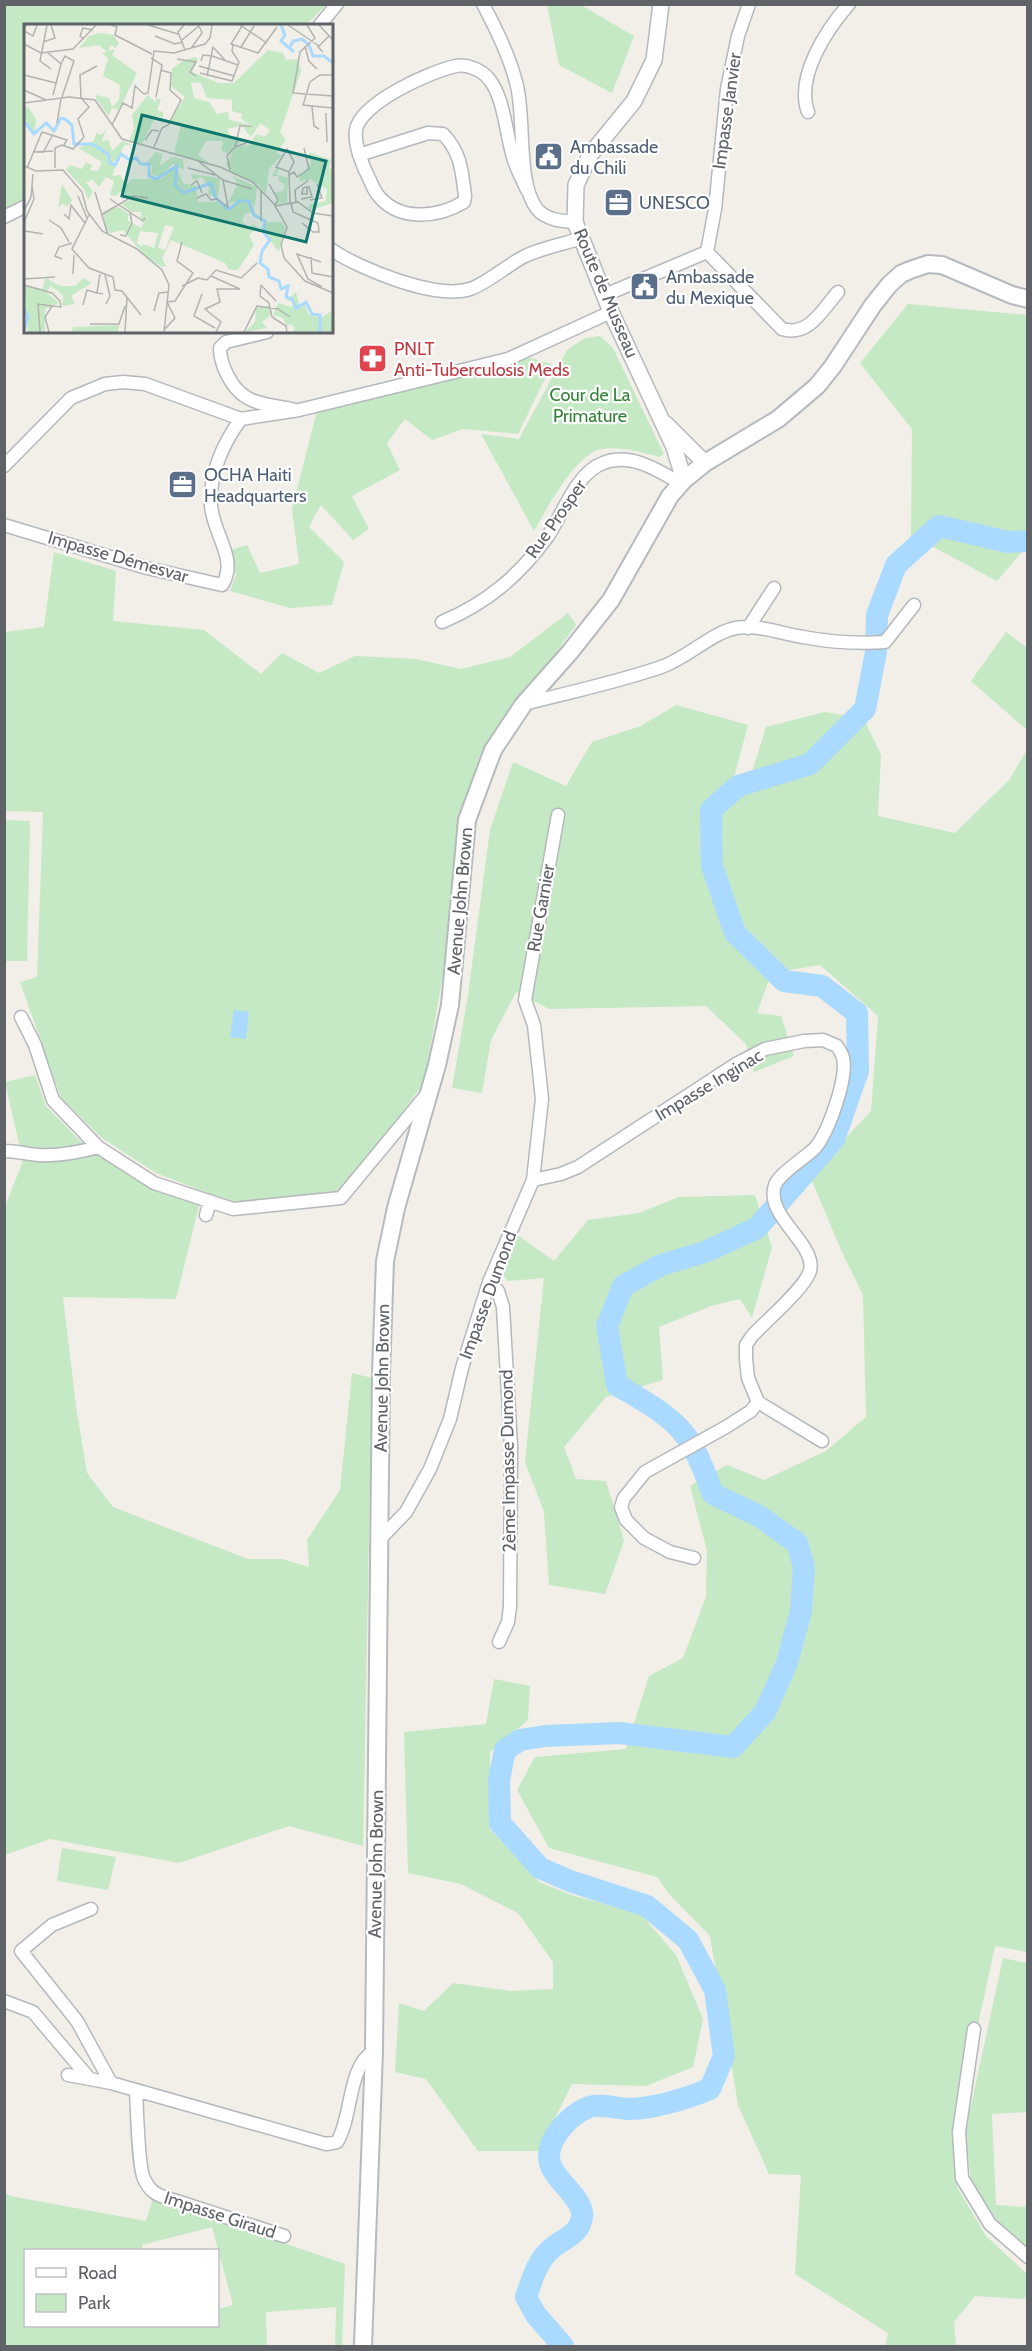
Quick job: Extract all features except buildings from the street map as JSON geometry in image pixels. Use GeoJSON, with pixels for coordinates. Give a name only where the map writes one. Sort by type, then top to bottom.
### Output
{"type":"FeatureCollection","features":[{"type":"Feature","properties":{"kind":"main road","name":"Avenue John Brown"},"geometry":{"type":"LineString","coordinates":[[363,2346],[374,2051],[381,1374],[385,1261],[396,1208],[430,1090],[450,1005],[466,820],[493,750],[523,705],[570,652],[611,600],[670,496],[682,481],[705,463],[778,418],[817,386],[873,305],[901,274],[922,266],[942,265],[1012,295],[1028,299]]}},
{"type":"Feature","properties":{"kind":"street"},"geometry":{"type":"LineString","coordinates":[[321,24],[337,4]]}},
{"type":"Feature","properties":{"kind":"street"},"geometry":{"type":"LineString","coordinates":[[483,4],[516,82],[522,113],[527,190]]}},
{"type":"Feature","properties":{"kind":"street","name":"Route de Musseau"},"geometry":{"type":"LineString","coordinates":[[661,4],[654,60],[634,101],[590,155],[576,185],[575,222],[611,312],[674,447],[682,481]]}},
{"type":"Feature","properties":{"kind":"street","name":"Impasse Janvier"},"geometry":{"type":"LineString","coordinates":[[707,252],[715,209],[728,90],[738,36],[749,4]]}},
{"type":"Feature","properties":{"kind":"street"},"geometry":{"type":"LineString","coordinates":[[808,112],[805,104],[807,72],[836,19],[849,4]]}},
{"type":"Feature","properties":{"kind":"street"},"geometry":{"type":"LineString","coordinates":[[358,155],[428,133],[443,134],[461,159],[464,202],[424,216],[412,216],[393,207],[378,195],[358,155],[356,131],[359,121],[367,111],[413,81],[456,66],[477,69],[488,77],[496,90],[513,157],[538,210],[554,220],[575,222]]}},
{"type":"Feature","properties":{"kind":"street"},"geometry":{"type":"LineString","coordinates":[[4,217],[24,207]]}},
{"type":"Feature","properties":{"kind":"street"},"geometry":{"type":"LineString","coordinates":[[333,251],[366,269],[432,290],[459,291],[471,289],[526,256],[582,238]]}},
{"type":"Feature","properties":{"kind":"street"},"geometry":{"type":"LineString","coordinates":[[605,295],[707,252],[782,329],[794,333],[806,328],[838,292]]}},
{"type":"Feature","properties":{"kind":"street"},"geometry":{"type":"LineString","coordinates":[[4,466],[71,398],[105,384],[123,382],[145,384],[241,419],[299,410],[508,359],[611,312]]}},
{"type":"Feature","properties":{"kind":"street"},"geometry":{"type":"LineString","coordinates":[[263,333],[226,342],[220,348],[220,359],[233,383],[245,397],[299,410]]}},
{"type":"Feature","properties":{"kind":"street","name":"Impasse Démesvar"},"geometry":{"type":"LineString","coordinates":[[4,525],[147,568],[222,585],[228,577],[227,561],[211,506],[215,471],[230,434],[241,419]]}},
{"type":"Feature","properties":{"kind":"street","name":"Route de Musseau"},"geometry":{"type":"LineString","coordinates":[[662,420],[705,463]]}},
{"type":"Feature","properties":{"kind":"street","name":"Rue Prosper"},"geometry":{"type":"LineString","coordinates":[[442,622],[493,596],[517,573],[549,535],[582,478],[602,463],[624,461],[650,465],[682,481]]}},
{"type":"Feature","properties":{"kind":"street"},"geometry":{"type":"LineString","coordinates":[[748,628],[774,588]]}},
{"type":"Feature","properties":{"kind":"street"},"geometry":{"type":"LineString","coordinates":[[523,705],[666,665],[709,641],[722,631],[739,627],[780,630],[801,637],[862,644],[885,642],[914,605]]}},
{"type":"Feature","properties":{"kind":"street","name":"Rue Garnier"},"geometry":{"type":"LineString","coordinates":[[525,1000],[558,815]]}},
{"type":"Feature","properties":{"kind":"street","name":"Impasse Dumond"},"geometry":{"type":"LineString","coordinates":[[381,1538],[406,1512],[430,1469],[450,1419],[462,1368],[489,1282],[533,1180],[542,1099],[534,1025],[525,1000]]}},
{"type":"Feature","properties":{"kind":"street"},"geometry":{"type":"LineString","coordinates":[[21,1017],[35,1045],[52,1100],[98,1147],[154,1183],[233,1209],[340,1198],[430,1090]]}},
{"type":"Feature","properties":{"kind":"street","name":"Impasse Inginac"},"geometry":{"type":"LineString","coordinates":[[533,1180],[561,1174],[578,1167],[736,1064],[765,1049],[804,1041],[823,1040],[837,1046],[843,1058],[844,1076],[837,1104],[816,1146],[775,1185],[773,1198],[780,1214],[809,1257],[811,1269],[805,1282],[752,1335],[746,1345],[748,1378],[758,1402]]}},
{"type":"Feature","properties":{"kind":"street"},"geometry":{"type":"LineString","coordinates":[[4,1151],[22,1151],[38,1155],[84,1151],[98,1147]]}},
{"type":"Feature","properties":{"kind":"street"},"geometry":{"type":"LineString","coordinates":[[206,1215],[210,1201]]}},
{"type":"Feature","properties":{"kind":"street","name":"2ème Impasse Dumond"},"geometry":{"type":"LineString","coordinates":[[489,1282],[498,1291],[503,1307],[510,1438],[510,1607],[508,1622],[499,1642]]}},
{"type":"Feature","properties":{"kind":"street"},"geometry":{"type":"LineString","coordinates":[[694,1558],[655,1546],[626,1520],[621,1508],[624,1497],[645,1472],[742,1416],[758,1402],[822,1441]]}},
{"type":"Feature","properties":{"kind":"street"},"geometry":{"type":"LineString","coordinates":[[91,1909],[52,1925],[21,1951],[77,2021],[111,2083]]}},
{"type":"Feature","properties":{"kind":"street"},"geometry":{"type":"LineString","coordinates":[[4,2001],[33,2012],[88,2078]]}},
{"type":"Feature","properties":{"kind":"street"},"geometry":{"type":"LineString","coordinates":[[974,2029],[959,2132],[962,2178],[990,2224],[1028,2257]]}},
{"type":"Feature","properties":{"kind":"street"},"geometry":{"type":"LineString","coordinates":[[68,2075],[111,2083],[326,2144],[337,2142],[343,2132],[356,2077],[364,2057],[374,2051]]}},
{"type":"Feature","properties":{"kind":"street","name":"Impasse Giraud"},"geometry":{"type":"LineString","coordinates":[[136,2090],[140,2164],[143,2177],[151,2190],[164,2197],[284,2236]]}},
{"type":"Feature","properties":{"kind":"green space"},"geometry":{"type":"Polygon","coordinates":[[[5,4],[326,4],[307,24],[24,24],[24,199],[5,209],[5,4]]]}},
{"type":"Feature","properties":{"kind":"green space"},"geometry":{"type":"Polygon","coordinates":[[[547,5],[581,5],[634,36],[612,93],[559,65],[547,5]]]}},
{"type":"Feature","properties":{"kind":"green space"},"geometry":{"type":"Polygon","coordinates":[[[908,304],[1027,315],[1027,546],[997,581],[911,535],[912,429],[860,363],[908,304]]]}},
{"type":"Feature","properties":{"kind":"green space","name":"Cour de La Primature"},"geometry":{"type":"Polygon","coordinates":[[[600,336],[613,348],[664,454],[659,457],[610,448],[595,451],[568,476],[534,531],[481,434],[519,439],[567,350],[585,338],[600,336]]]}},
{"type":"Feature","properties":{"kind":"green space"},"geometry":{"type":"Polygon","coordinates":[[[527,357],[552,364],[518,434],[463,429],[432,440],[405,419],[387,443],[400,470],[352,496],[369,529],[353,540],[321,505],[309,527],[344,562],[332,605],[290,608],[230,591],[236,575],[231,550],[247,545],[260,573],[299,564],[292,509],[317,411],[506,367],[527,357]]]}},
{"type":"Feature","properties":{"kind":"green space"},"geometry":{"type":"Polygon","coordinates":[[[54,552],[116,571],[113,621],[204,630],[261,674],[282,653],[319,673],[355,656],[416,659],[461,669],[510,657],[568,613],[576,625],[479,758],[461,813],[450,933],[424,1083],[339,1196],[231,1202],[156,1173],[102,1138],[61,1098],[20,982],[37,977],[43,812],[5,811],[4,632],[44,627],[54,552]]]}},
{"type":"Feature","properties":{"kind":"green space"},"geometry":{"type":"Polygon","coordinates":[[[1006,632],[1027,648],[1027,730],[971,681],[1006,632]]]}},
{"type":"Feature","properties":{"kind":"green space"},"geometry":{"type":"Polygon","coordinates":[[[676,705],[748,725],[733,781],[707,805],[707,869],[735,943],[770,977],[757,1013],[781,1016],[794,1056],[754,1072],[746,1044],[706,1006],[549,1009],[516,992],[491,1040],[482,1093],[452,1088],[468,995],[490,830],[513,762],[566,786],[592,742],[641,726],[676,705]]]}},
{"type":"Feature","properties":{"kind":"green space"},"geometry":{"type":"Polygon","coordinates":[[[825,712],[864,719],[881,755],[878,816],[955,833],[1009,780],[1027,750],[1027,1952],[995,1946],[954,2136],[958,2189],[986,2236],[1027,2274],[1027,2293],[1024,2299],[975,2296],[954,2322],[956,2346],[885,2346],[888,2333],[795,2274],[801,2175],[769,2174],[738,2105],[710,1936],[669,1894],[657,1877],[549,1848],[517,1790],[535,1757],[626,1749],[649,1676],[683,1658],[706,1597],[707,1551],[690,1486],[727,1465],[764,1480],[826,1451],[866,1417],[863,1295],[810,1176],[871,1111],[878,1016],[820,965],[783,971],[740,929],[719,865],[719,813],[748,785],[766,727],[825,712]]]}},
{"type":"Feature","properties":{"kind":"green space"},"geometry":{"type":"Polygon","coordinates":[[[5,820],[30,821],[27,961],[5,961],[5,820]]]}},
{"type":"Feature","properties":{"kind":"green space"},"geometry":{"type":"Polygon","coordinates":[[[35,1075],[46,1106],[83,1144],[131,1177],[199,1206],[176,1299],[63,1297],[76,1406],[87,1473],[113,1507],[248,1559],[282,1559],[309,1567],[307,1540],[340,1490],[352,1373],[372,1378],[363,1846],[289,1826],[179,1863],[50,1839],[5,1855],[4,1209],[23,1161],[5,1082],[35,1075]]]}},
{"type":"Feature","properties":{"kind":"green space"},"geometry":{"type":"Polygon","coordinates":[[[755,1195],[772,1247],[752,1318],[740,1299],[711,1306],[659,1327],[663,1380],[606,1397],[564,1447],[576,1479],[606,1481],[624,1541],[605,1594],[549,1585],[544,1512],[525,1462],[544,1278],[508,1281],[500,1272],[516,1234],[554,1261],[588,1220],[639,1213],[679,1197],[755,1195]]]}},
{"type":"Feature","properties":{"kind":"green space"},"geometry":{"type":"Polygon","coordinates":[[[494,1679],[530,1686],[528,1720],[490,1752],[490,1829],[539,1882],[574,1896],[640,1913],[676,1955],[703,2019],[693,2067],[646,2086],[572,2084],[539,2151],[478,2151],[426,2079],[395,2072],[399,2003],[424,2011],[453,1983],[511,1991],[553,1989],[553,1962],[518,1913],[461,1884],[408,1873],[404,1732],[486,1724],[494,1679]]]}},
{"type":"Feature","properties":{"kind":"green space"},"geometry":{"type":"Polygon","coordinates":[[[62,1848],[116,1857],[108,1890],[57,1881],[62,1848]]]}},
{"type":"Feature","properties":{"kind":"green space"},"geometry":{"type":"Polygon","coordinates":[[[1003,1958],[1027,1963],[1027,2112],[992,2114],[996,2205],[1027,2207],[1027,2247],[998,2222],[971,2180],[965,2133],[1003,1958]]]}},
{"type":"Feature","properties":{"kind":"green space"},"geometry":{"type":"Polygon","coordinates":[[[4,2191],[10,2196],[146,2221],[153,2198],[345,2264],[342,2346],[335,2346],[336,2307],[266,2312],[267,2346],[5,2346],[4,2191]]]}},
{"type":"Feature","properties":{"kind":"water"},"geometry":{"type":"Polygon","coordinates":[[[234,1010],[249,1012],[246,1039],[230,1037],[234,1010]]]}},
{"type":"Feature","properties":{"kind":"waterway"},"geometry":{"type":"LineString","coordinates":[[563,2346],[536,2315],[526,2297],[542,2259],[551,2249],[574,2232],[581,2223],[582,2217],[578,2202],[551,2166],[550,2150],[556,2134],[575,2115],[589,2107],[630,2109],[651,2107],[710,2089],[724,2056],[715,1990],[688,1940],[647,1906],[570,1881],[540,1868],[500,1823],[499,1780],[505,1750],[520,1740],[545,1736],[619,1733],[733,1747],[765,1712],[787,1663],[801,1611],[804,1567],[797,1543],[759,1516],[713,1494],[694,1449],[678,1427],[653,1407],[617,1385],[607,1326],[623,1286],[661,1265],[705,1252],[757,1228],[834,1139],[858,1071],[857,1013],[822,986],[784,981],[735,933],[712,866],[711,810],[738,786],[810,764],[865,709],[876,652],[877,615],[896,565],[939,526],[1008,542],[1028,541]]}},
{"type":"Feature","properties":{"kind":"place","name":"Ambassade du Chili"},"geometry":{"type":"Point","coordinates":[549,157]}},
{"type":"Feature","properties":{"kind":"place","name":"UNESCO"},"geometry":{"type":"Point","coordinates":[618,203]}},
{"type":"Feature","properties":{"kind":"place","name":"Ambassade du Mexique"},"geometry":{"type":"Point","coordinates":[645,287]}},
{"type":"Feature","properties":{"kind":"place","name":"PNLT Anti-Tuberculosis Meds"},"geometry":{"type":"Point","coordinates":[373,359]}},
{"type":"Feature","properties":{"kind":"place","name":"OCHA Haiti Headquarters"},"geometry":{"type":"Point","coordinates":[183,485]}}]}
